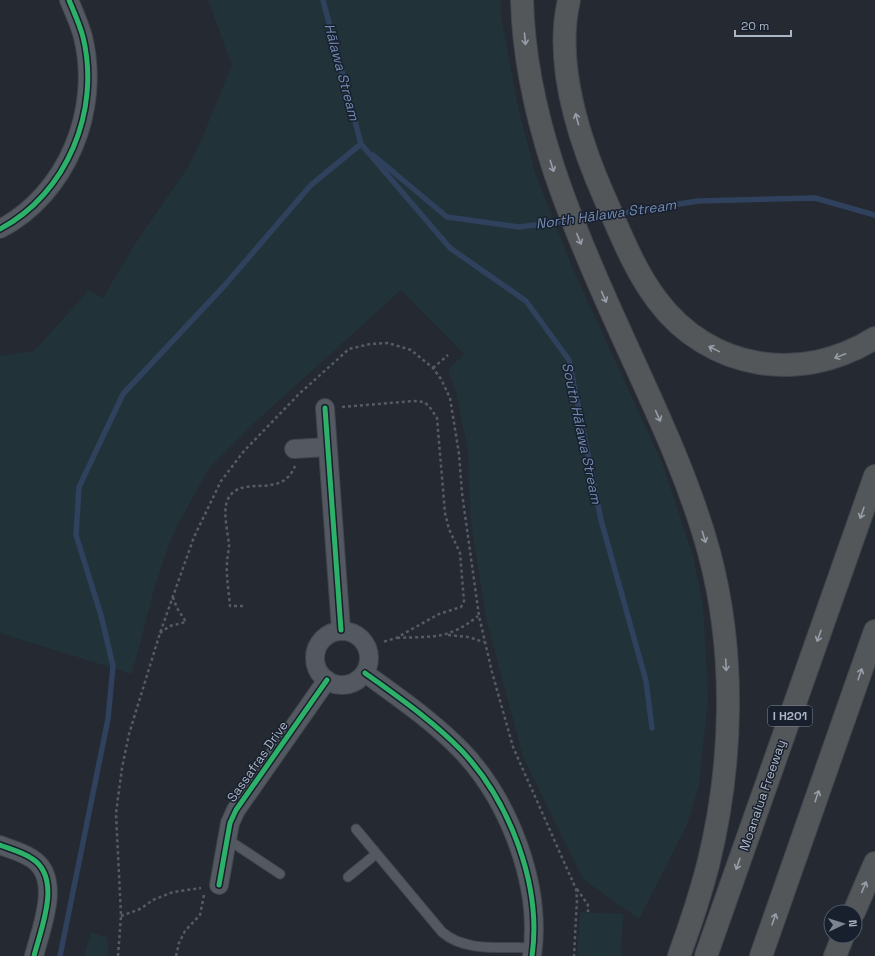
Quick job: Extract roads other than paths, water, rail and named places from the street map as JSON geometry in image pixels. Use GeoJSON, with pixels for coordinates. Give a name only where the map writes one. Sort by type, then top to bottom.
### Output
{"type":"FeatureCollection","features":[{"type":"Feature","properties":{"kind":"highway"},"geometry":{"type":"LineString","coordinates":[[522,0],[526,56],[533,96],[543,137],[560,191],[588,262],[676,458],[694,506],[710,560],[720,603],[726,646],[728,694],[723,788],[708,864],[697,904],[679,956]]}},
{"type":"Feature","properties":{"kind":"highway"},"geometry":{"type":"LineString","coordinates":[[569,0],[565,14],[564,41],[568,78],[586,151],[630,255],[657,300],[670,315],[698,340],[736,358],[760,363],[809,364],[839,356],[857,349],[875,338]]}},
{"type":"Feature","properties":{"kind":"highway","name":"Moanalua Freeway"},"geometry":{"type":"LineString","coordinates":[[706,956],[875,476]]}},
{"type":"Feature","properties":{"kind":"highway"},"geometry":{"type":"LineString","coordinates":[[761,956],[875,631]]}},
{"type":"Feature","properties":{"kind":"highway"},"geometry":{"type":"LineString","coordinates":[[857,904],[875,863]]}},
{"type":"Feature","properties":{"kind":"highway"},"geometry":{"type":"LineString","coordinates":[[835,956],[840,944]]}},
{"type":"Feature","properties":{"kind":"street"},"geometry":{"type":"LineString","coordinates":[[0,229],[23,214],[56,182],[76,145],[83,121],[87,94],[87,68],[83,37],[69,0]]}},
{"type":"Feature","properties":{"kind":"street"},"geometry":{"type":"LineString","coordinates":[[324,408],[341,630]]}},
{"type":"Feature","properties":{"kind":"street"},"geometry":{"type":"LineString","coordinates":[[294,448],[327,447]]}},
{"type":"Feature","properties":{"kind":"street"},"geometry":{"type":"LineString","coordinates":[[341,630],[357,635],[367,648],[369,656],[365,673],[356,681],[344,685],[327,680],[317,668],[315,659],[319,643],[325,636],[341,630]]}},
{"type":"Feature","properties":{"kind":"street"},"geometry":{"type":"LineString","coordinates":[[365,673],[421,715],[448,738],[463,753],[496,798],[508,820],[520,848],[527,876],[532,902],[532,952]]}},
{"type":"Feature","properties":{"kind":"street","name":"Sassafras Drive"},"geometry":{"type":"LineString","coordinates":[[209,889],[227,839],[230,823],[236,810],[327,680]]}},
{"type":"Feature","properties":{"kind":"street"},"geometry":{"type":"LineString","coordinates":[[0,845],[32,858],[42,869],[48,881],[49,894],[34,956]]}},
{"type":"Feature","properties":{"kind":"lane"},"geometry":{"type":"LineString","coordinates":[[356,829],[449,938],[473,946],[532,952]]}},
{"type":"Feature","properties":{"kind":"lane"},"geometry":{"type":"LineString","coordinates":[[227,839],[280,874]]}},
{"type":"Feature","properties":{"kind":"lane"},"geometry":{"type":"LineString","coordinates":[[348,877],[376,854]]}},
{"type":"Feature","properties":{"kind":"waterway","name":"South Hālawa Stream"},"geometry":{"type":"LineString","coordinates":[[323,0],[361,144],[450,248],[526,301],[569,360],[601,520],[646,681],[652,728]]}},
{"type":"Feature","properties":{"kind":"waterway"},"geometry":{"type":"LineString","coordinates":[[60,956],[108,719],[113,666],[101,615],[76,535],[79,487],[123,394],[225,285],[311,185],[361,144]]}},
{"type":"Feature","properties":{"kind":"waterway","name":"North Hālawa Stream"},"geometry":{"type":"LineString","coordinates":[[373,155],[447,217],[519,227],[567,221]]}},
{"type":"Feature","properties":{"kind":"waterway","name":"North Hālawa Stream"},"geometry":{"type":"LineString","coordinates":[[617,214],[698,201],[815,198],[875,215]]}},
{"type":"Feature","properties":{"kind":"waterway","name":"North Hālawa Stream"},"geometry":{"type":"LineString","coordinates":[[578,220],[607,216]]}},
{"type":"Feature","properties":{"kind":"water label","name":"Hālawa Stream"},"geometry":{"type":"Point","coordinates":[342,72]}}]}
